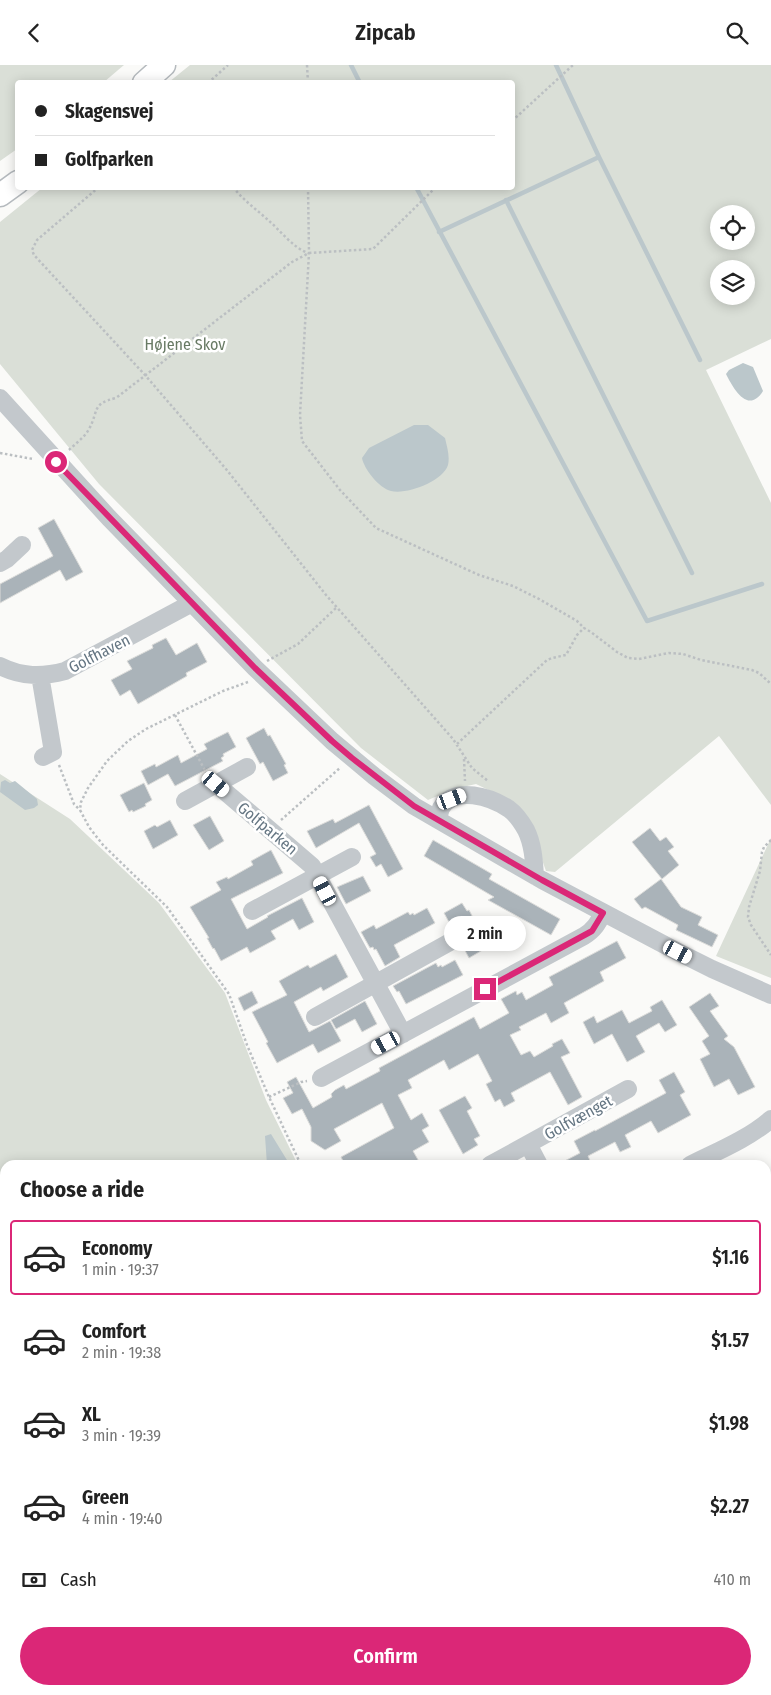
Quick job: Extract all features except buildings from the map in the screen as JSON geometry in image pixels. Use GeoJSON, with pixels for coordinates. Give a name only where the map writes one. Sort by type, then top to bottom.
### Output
{"type":"FeatureCollection","features":[{"type":"Feature","properties":{"kind":"main road"},"geometry":{"type":"LineString","coordinates":[[147,80],[164,65]]}},
{"type":"Feature","properties":{"kind":"main road"},"geometry":{"type":"LineString","coordinates":[[0,195],[15,184]]}},
{"type":"Feature","properties":{"kind":"street"},"geometry":{"type":"LineString","coordinates":[[0,398],[56,462],[192,603],[260,672],[352,758],[414,806],[535,876],[712,969],[771,995]]}},
{"type":"Feature","properties":{"kind":"street"},"geometry":{"type":"LineString","coordinates":[[0,563],[8,559],[22,545]]}},
{"type":"Feature","properties":{"kind":"street","name":"Golfhaven"},"geometry":{"type":"LineString","coordinates":[[0,666],[11,672],[27,675],[65,671],[192,603]]}},
{"type":"Feature","properties":{"kind":"street"},"geometry":{"type":"LineString","coordinates":[[40,675],[48,755]]}},
{"type":"Feature","properties":{"kind":"street"},"geometry":{"type":"LineString","coordinates":[[185,801],[247,767]]}},
{"type":"Feature","properties":{"kind":"street","name":"Golfparken"},"geometry":{"type":"LineString","coordinates":[[216,784],[312,866],[403,1034]]}},
{"type":"Feature","properties":{"kind":"street"},"geometry":{"type":"LineString","coordinates":[[438,819],[441,808],[445,803],[462,795],[476,796],[501,805],[516,816],[526,830],[531,843],[535,876]]}},
{"type":"Feature","properties":{"kind":"street"},"geometry":{"type":"LineString","coordinates":[[252,911],[352,857]]}},
{"type":"Feature","properties":{"kind":"street"},"geometry":{"type":"LineString","coordinates":[[321,1078],[584,936],[592,931],[603,913]]}},
{"type":"Feature","properties":{"kind":"street"},"geometry":{"type":"LineString","coordinates":[[315,1017],[450,942]]}},
{"type":"Feature","properties":{"kind":"street","name":"Golfvænget"},"geometry":{"type":"LineString","coordinates":[[499,1160],[628,1089]]}},
{"type":"Feature","properties":{"kind":"street"},"geometry":{"type":"LineString","coordinates":[[700,1160],[732,1144],[763,1126],[771,1119]]}},
{"type":"Feature","properties":{"kind":"street","name":"Golfvænget"},"geometry":{"type":"LineString","coordinates":[[528,1144],[536,1160]]}},
{"type":"Feature","properties":{"kind":"path"},"geometry":{"type":"LineString","coordinates":[[211,80],[228,65]]}},
{"type":"Feature","properties":{"kind":"path"},"geometry":{"type":"LineString","coordinates":[[308,65],[308,80]]}},
{"type":"Feature","properties":{"kind":"path"},"geometry":{"type":"LineString","coordinates":[[515,118],[573,65]]}},
{"type":"Feature","properties":{"kind":"path"},"geometry":{"type":"LineString","coordinates":[[95,190],[37,240],[32,249],[38,261],[145,375],[226,469],[337,607],[457,744],[472,769],[495,789],[500,797],[501,805]]}},
{"type":"Feature","properties":{"kind":"path"},"geometry":{"type":"LineString","coordinates":[[235,190],[300,249],[309,253]]}},
{"type":"Feature","properties":{"kind":"path"},"geometry":{"type":"LineString","coordinates":[[308,190],[309,253],[300,415],[302,441],[340,489],[376,528],[479,575],[513,586],[576,621],[616,652],[628,657],[646,658],[669,653],[683,654],[701,660],[752,670],[759,673],[771,684]]}},
{"type":"Feature","properties":{"kind":"path"},"geometry":{"type":"LineString","coordinates":[[0,453],[56,462],[88,431],[98,405],[104,401],[116,398],[292,262],[309,253],[373,249],[433,190]]}},
{"type":"Feature","properties":{"kind":"path"},"geometry":{"type":"LineString","coordinates":[[80,810],[81,801],[88,788],[107,761],[128,741],[146,729],[260,672],[298,644],[337,607]]}},
{"type":"Feature","properties":{"kind":"path"},"geometry":{"type":"LineString","coordinates":[[457,744],[547,660],[563,657],[569,653],[577,635],[584,629]]}},
{"type":"Feature","properties":{"kind":"path"},"geometry":{"type":"LineString","coordinates":[[175,715],[208,775],[216,784]]}},
{"type":"Feature","properties":{"kind":"path"},"geometry":{"type":"LineString","coordinates":[[48,755],[74,804],[80,810],[102,845],[167,907],[229,994],[247,1045],[299,1160]]}},
{"type":"Feature","properties":{"kind":"path"},"geometry":{"type":"LineString","coordinates":[[270,829],[352,758]]}},
{"type":"Feature","properties":{"kind":"path"},"geometry":{"type":"LineString","coordinates":[[462,795],[464,758]]}},
{"type":"Feature","properties":{"kind":"path"},"geometry":{"type":"LineString","coordinates":[[771,841],[764,847],[762,852],[760,871],[749,907],[748,917],[751,925],[771,955]]}},
{"type":"Feature","properties":{"kind":"path"},"geometry":{"type":"LineString","coordinates":[[269,1097],[301,1082],[321,1078]]}},
{"type":"Feature","properties":{"kind":"green space"},"geometry":{"type":"Polygon","coordinates":[[[0,65],[124,65],[106,80],[15,80],[15,150],[0,161],[0,65]]]}},
{"type":"Feature","properties":{"kind":"green space","name":"Højene Skov"},"geometry":{"type":"Polygon","coordinates":[[[190,65],[771,65],[771,339],[706,370],[771,503],[771,805],[719,736],[555,872],[546,871],[529,823],[513,802],[476,784],[454,789],[428,800],[361,748],[99,484],[0,364],[0,222],[40,190],[515,190],[515,80],[171,80],[190,65]]]}},
{"type":"Feature","properties":{"kind":"green space"},"geometry":{"type":"Polygon","coordinates":[[[0,774],[70,819],[159,903],[225,993],[266,1100],[296,1160],[0,1160],[0,774]]]}},
{"type":"Feature","properties":{"kind":"green space"},"geometry":{"type":"Polygon","coordinates":[[[771,838],[771,978],[716,956],[771,838]]]}},
{"type":"Feature","properties":{"kind":"shaded area"},"geometry":{"type":"Polygon","coordinates":[[[743,363],[753,367],[763,391],[757,398],[752,400],[741,397],[726,374],[729,370],[743,363]]]}},
{"type":"Feature","properties":{"kind":"shaded area"},"geometry":{"type":"Polygon","coordinates":[[[414,425],[428,425],[445,438],[448,465],[445,471],[424,486],[406,491],[391,491],[382,486],[373,477],[362,458],[369,448],[414,425]]]}},
{"type":"Feature","properties":{"kind":"shaded area"},"geometry":{"type":"Polygon","coordinates":[[[5,780],[10,783],[15,781],[37,799],[38,805],[25,810],[0,792],[1,782],[5,780]]]}},
{"type":"Feature","properties":{"kind":"shaded area"},"geometry":{"type":"Polygon","coordinates":[[[271,1134],[287,1160],[267,1160],[265,1136],[271,1134]]]}},
{"type":"Feature","properties":{"kind":"waterway"},"geometry":{"type":"LineString","coordinates":[[351,65],[358,80]]}},
{"type":"Feature","properties":{"kind":"waterway"},"geometry":{"type":"LineString","coordinates":[[439,232],[599,157],[556,65]]}},
{"type":"Feature","properties":{"kind":"waterway"},"geometry":{"type":"LineString","coordinates":[[599,157],[700,360]]}},
{"type":"Feature","properties":{"kind":"waterway"},"geometry":{"type":"LineString","coordinates":[[418,190],[647,621],[762,584]]}},
{"type":"Feature","properties":{"kind":"waterway"},"geometry":{"type":"LineString","coordinates":[[506,200],[692,573]]}},
{"type":"Feature","properties":{"kind":"route"},"geometry":{"type":"LineString","coordinates":[[56,462],[255,668],[352,758],[414,806],[603,913],[592,931],[485,989]]}}]}
